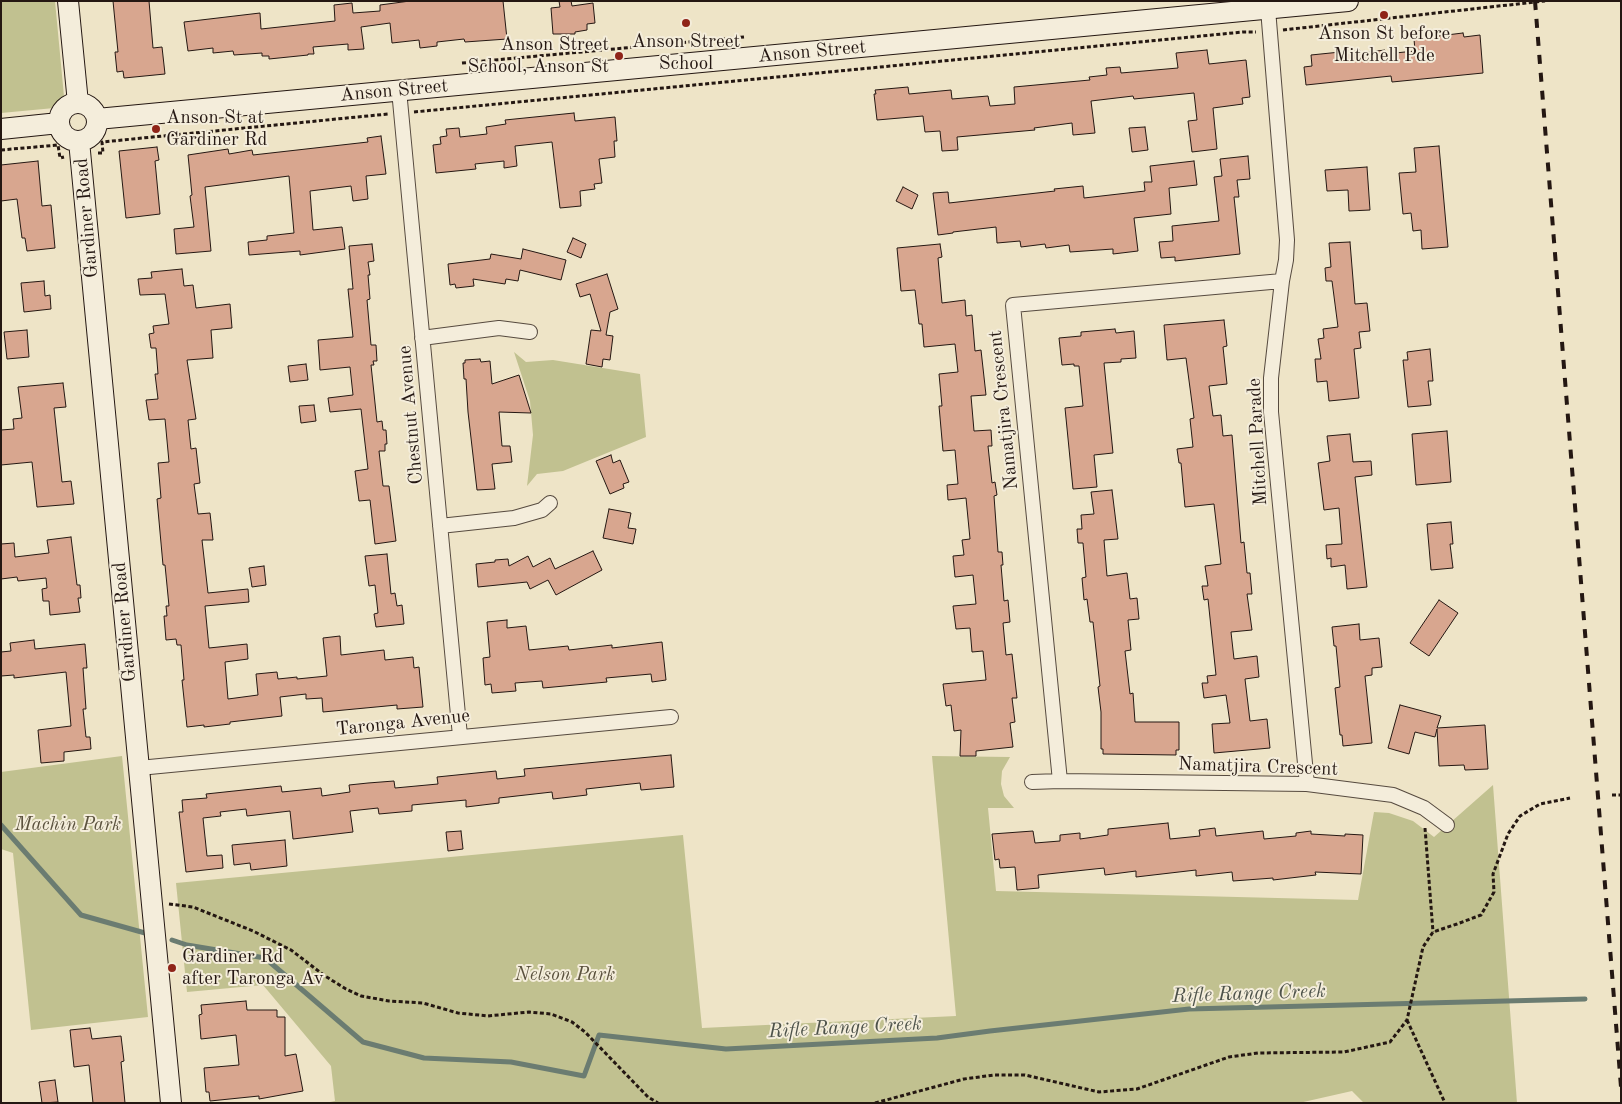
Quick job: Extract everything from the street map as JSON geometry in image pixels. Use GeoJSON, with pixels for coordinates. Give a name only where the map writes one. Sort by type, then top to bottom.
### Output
{"type":"FeatureCollection","features":[{"type":"Feature","properties":{"kind":"street"},"geometry":{"type":"LineString","coordinates":[[68,1],[78,103]]}},
{"type":"Feature","properties":{"kind":"street","name":"Anson Street"},"geometry":{"type":"LineString","coordinates":[[97,119],[1348,1]]}},
{"type":"Feature","properties":{"kind":"street","name":"Mitchell Parade"},"geometry":{"type":"LineString","coordinates":[[1268,9],[1287,240],[1271,378],[1271,412],[1307,784]]}},
{"type":"Feature","properties":{"kind":"street","name":"Chestnut Avenue"},"geometry":{"type":"LineString","coordinates":[[399,90],[460,736]]}},
{"type":"Feature","properties":{"kind":"street"},"geometry":{"type":"LineString","coordinates":[[78,103],[90,107],[97,119],[96,127],[92,134],[80,148],[61,131],[59,123],[60,116],[66,108],[78,103]]}},
{"type":"Feature","properties":{"kind":"street"},"geometry":{"type":"LineString","coordinates":[[1,129],[59,123]]}},
{"type":"Feature","properties":{"kind":"street","name":"Gardiner Road"},"geometry":{"type":"LineString","coordinates":[[80,148],[171,1103]]}},
{"type":"Feature","properties":{"kind":"street","name":"Namatjira Crescent"},"geometry":{"type":"LineString","coordinates":[[1060,781],[1013,305],[1282,281]]}},
{"type":"Feature","properties":{"kind":"street"},"geometry":{"type":"LineString","coordinates":[[422,338],[499,328],[530,332]]}},
{"type":"Feature","properties":{"kind":"street"},"geometry":{"type":"LineString","coordinates":[[440,526],[514,518],[542,510],[550,503]]}},
{"type":"Feature","properties":{"kind":"street","name":"Taronga Avenue"},"geometry":{"type":"LineString","coordinates":[[139,768],[671,717]]}},
{"type":"Feature","properties":{"kind":"street","name":"Namatjira Crescent"},"geometry":{"type":"LineString","coordinates":[[1032,782],[1307,784],[1393,795],[1424,808],[1447,825]]}},
{"type":"Feature","properties":{"kind":"path"},"geometry":{"type":"LineString","coordinates":[[1,150],[58,145],[60,158],[80,148],[103,152],[102,142],[1269,31],[1545,1]]}},
{"type":"Feature","properties":{"kind":"path"},"geometry":{"type":"LineString","coordinates":[[462,63],[744,37]]}},
{"type":"Feature","properties":{"kind":"path"},"geometry":{"type":"LineString","coordinates":[[1612,795],[1621,795]]}},
{"type":"Feature","properties":{"kind":"path"},"geometry":{"type":"LineString","coordinates":[[1433,932],[1481,915],[1494,892],[1493,874],[1508,834],[1520,816],[1540,804],[1570,798]]}},
{"type":"Feature","properties":{"kind":"path"},"geometry":{"type":"LineString","coordinates":[[875,1103],[964,1079],[994,1075],[1025,1075],[1099,1092],[1137,1089],[1229,1058],[1258,1053],[1344,1052],[1390,1042],[1407,1020],[1423,948],[1433,932],[1424,808]]}},
{"type":"Feature","properties":{"kind":"path"},"geometry":{"type":"LineString","coordinates":[[151,902],[193,907],[253,931],[292,950],[325,976],[360,996],[389,1001],[423,1003],[458,1014],[488,1016],[529,1012],[551,1014],[572,1022],[585,1032],[648,1097],[658,1103]]}},
{"type":"Feature","properties":{"kind":"path"},"geometry":{"type":"LineString","coordinates":[[1407,1020],[1444,1102],[1449,1103]]}},
{"type":"Feature","properties":{"kind":"green space"},"geometry":{"type":"Polygon","coordinates":[[[1,1],[55,1],[65,107],[1,113],[1,1]]]}},
{"type":"Feature","properties":{"kind":"green space"},"geometry":{"type":"Polygon","coordinates":[[[514,352],[526,362],[553,360],[640,374],[646,437],[563,471],[537,474],[527,486],[533,435],[530,401],[514,352]]]}},
{"type":"Feature","properties":{"kind":"green space","name":"Machin Park"},"geometry":{"type":"Polygon","coordinates":[[[122,756],[148,1017],[31,1030],[13,853],[1,849],[1,772],[122,756]]]}},
{"type":"Feature","properties":{"kind":"green space","name":"Nelson Park"},"geometry":{"type":"Polygon","coordinates":[[[932,756],[1010,757],[1002,771],[1001,784],[1004,796],[1014,808],[988,808],[996,891],[1358,900],[1374,812],[1389,813],[1413,821],[1434,837],[1493,785],[1517,1103],[1364,1103],[1352,1091],[1299,1103],[325,1103],[335,1101],[331,1066],[263,985],[187,992],[176,883],[683,835],[702,1028],[956,1016],[932,756]]]}},
{"type":"Feature","properties":{"kind":"building"},"geometry":{"type":"Polygon","coordinates":[[[113,1],[149,1],[153,48],[162,47],[165,74],[124,78],[123,71],[117,72],[115,52],[118,52],[113,1]]]}},
{"type":"Feature","properties":{"kind":"building"},"geometry":{"type":"Polygon","coordinates":[[[410,1],[503,1],[507,39],[465,42],[464,39],[437,42],[437,46],[420,48],[419,40],[392,43],[390,23],[361,27],[364,49],[348,50],[348,44],[313,47],[314,54],[269,59],[269,56],[262,56],[262,53],[234,55],[233,51],[213,53],[213,48],[188,51],[184,22],[260,13],[261,29],[335,21],[334,5],[352,3],[353,13],[380,11],[380,5],[410,1]]]}},
{"type":"Feature","properties":{"kind":"building"},"geometry":{"type":"Polygon","coordinates":[[[559,1],[571,1],[572,6],[593,3],[595,23],[587,24],[587,30],[575,32],[575,34],[553,34],[551,8],[560,7],[559,1]]]}},
{"type":"Feature","properties":{"kind":"building"},"geometry":{"type":"Polygon","coordinates":[[[1463,33],[1464,37],[1480,35],[1483,73],[1392,82],[1391,76],[1306,85],[1304,67],[1312,66],[1311,55],[1360,50],[1361,53],[1385,50],[1385,54],[1415,51],[1414,39],[1463,33]]]}},
{"type":"Feature","properties":{"kind":"building"},"geometry":{"type":"Polygon","coordinates":[[[1207,50],[1209,64],[1246,60],[1250,97],[1242,98],[1243,104],[1213,108],[1217,149],[1192,152],[1188,121],[1197,120],[1194,93],[1134,99],[1133,96],[1091,101],[1095,133],[1073,135],[1072,123],[1034,128],[1035,130],[957,137],[958,150],[942,151],[940,131],[925,132],[923,116],[877,120],[875,90],[908,87],[909,94],[951,90],[952,99],[988,96],[990,106],[1015,104],[1014,87],[1090,80],[1089,77],[1107,75],[1106,68],[1120,67],[1121,73],[1178,68],[1176,53],[1207,50]]]}},
{"type":"Feature","properties":{"kind":"building"},"geometry":{"type":"Polygon","coordinates":[[[574,113],[575,121],[615,117],[617,141],[614,141],[615,157],[599,159],[602,183],[594,184],[595,189],[580,191],[581,206],[560,208],[552,142],[515,146],[517,166],[504,168],[504,161],[475,164],[476,169],[436,173],[433,145],[441,144],[440,137],[447,136],[446,129],[459,128],[460,137],[487,134],[486,127],[506,124],[505,120],[574,113]]]}},
{"type":"Feature","properties":{"kind":"building"},"geometry":{"type":"Polygon","coordinates":[[[1145,127],[1148,150],[1132,152],[1129,128],[1145,127]]]}},
{"type":"Feature","properties":{"kind":"building"},"geometry":{"type":"Polygon","coordinates":[[[381,136],[386,174],[366,176],[368,199],[353,201],[351,186],[310,191],[313,230],[342,227],[345,249],[300,255],[300,251],[249,255],[248,242],[267,240],[267,236],[294,233],[289,176],[205,187],[211,251],[176,254],[174,229],[194,227],[188,155],[228,149],[229,154],[252,150],[253,155],[368,142],[367,138],[381,136]]]}},
{"type":"Feature","properties":{"kind":"building"},"geometry":{"type":"Polygon","coordinates":[[[1439,146],[1448,247],[1422,249],[1421,230],[1413,231],[1411,213],[1403,214],[1399,173],[1416,172],[1414,148],[1439,146]]]}},
{"type":"Feature","properties":{"kind":"building"},"geometry":{"type":"Polygon","coordinates":[[[157,147],[159,160],[155,161],[160,214],[126,218],[119,151],[157,147]]]}},
{"type":"Feature","properties":{"kind":"building"},"geometry":{"type":"Polygon","coordinates":[[[1248,156],[1250,179],[1237,180],[1239,197],[1234,197],[1240,254],[1175,261],[1175,257],[1161,258],[1159,242],[1173,241],[1172,226],[1219,221],[1214,177],[1222,176],[1220,159],[1248,156]]]}},
{"type":"Feature","properties":{"kind":"building"},"geometry":{"type":"Polygon","coordinates":[[[38,161],[42,206],[51,205],[55,248],[27,251],[25,238],[22,238],[17,199],[1,201],[1,165],[38,161]]]}},
{"type":"Feature","properties":{"kind":"building"},"geometry":{"type":"Polygon","coordinates":[[[1194,161],[1197,185],[1169,188],[1171,214],[1134,218],[1138,251],[1113,254],[1113,249],[1070,252],[1069,245],[1046,248],[1045,244],[1021,247],[1020,241],[997,243],[996,227],[938,235],[933,193],[948,192],[949,203],[1083,186],[1084,198],[1145,191],[1144,182],[1152,182],[1150,166],[1194,161]]]}},
{"type":"Feature","properties":{"kind":"building"},"geometry":{"type":"Polygon","coordinates":[[[1367,167],[1370,210],[1349,211],[1348,190],[1327,191],[1325,170],[1367,167]]]}},
{"type":"Feature","properties":{"kind":"building"},"geometry":{"type":"Polygon","coordinates":[[[903,187],[918,195],[912,209],[896,201],[903,187]]]}},
{"type":"Feature","properties":{"kind":"building"},"geometry":{"type":"Polygon","coordinates":[[[573,238],[586,244],[581,258],[567,252],[573,238]]]}},
{"type":"Feature","properties":{"kind":"building"},"geometry":{"type":"Polygon","coordinates":[[[1350,242],[1355,304],[1367,303],[1370,331],[1359,332],[1361,348],[1354,349],[1359,398],[1329,401],[1327,381],[1317,382],[1315,359],[1321,359],[1318,339],[1324,338],[1323,329],[1338,327],[1332,281],[1326,281],[1325,268],[1331,267],[1329,243],[1350,242]]]}},
{"type":"Feature","properties":{"kind":"building"},"geometry":{"type":"Polygon","coordinates":[[[372,244],[374,261],[368,262],[370,299],[367,300],[371,345],[376,345],[377,361],[373,361],[374,365],[371,365],[377,422],[382,421],[383,430],[386,430],[387,444],[385,444],[385,451],[379,451],[383,486],[389,486],[396,541],[375,544],[370,500],[359,501],[355,471],[368,469],[361,409],[330,412],[328,398],[353,395],[350,367],[320,370],[318,340],[353,337],[348,289],[353,289],[349,246],[372,244]]]}},
{"type":"Feature","properties":{"kind":"building"},"geometry":{"type":"Polygon","coordinates":[[[940,244],[942,257],[938,258],[942,303],[965,300],[966,316],[972,315],[975,351],[981,350],[986,395],[971,396],[974,431],[991,430],[992,446],[988,446],[992,483],[995,482],[997,495],[994,496],[998,552],[1002,552],[1003,565],[1001,565],[1004,601],[1008,600],[1010,622],[1003,623],[1006,655],[1012,654],[1017,698],[1012,698],[1015,722],[1010,723],[1013,747],[976,751],[976,756],[960,756],[961,730],[954,731],[951,705],[946,706],[943,684],[986,680],[983,651],[972,652],[970,628],[956,629],[953,606],[976,604],[973,575],[955,577],[953,556],[964,555],[962,540],[970,539],[966,498],[948,500],[947,485],[958,484],[955,450],[943,451],[939,406],[942,406],[939,374],[958,372],[955,344],[924,347],[922,324],[919,324],[915,290],[901,291],[897,248],[940,244]]]}},
{"type":"Feature","properties":{"kind":"building"},"geometry":{"type":"Polygon","coordinates":[[[523,249],[566,260],[561,280],[520,270],[518,281],[506,279],[505,284],[473,279],[474,286],[456,288],[455,284],[450,285],[448,264],[490,259],[491,254],[521,259],[523,249]]]}},
{"type":"Feature","properties":{"kind":"building"},"geometry":{"type":"Polygon","coordinates":[[[182,269],[184,286],[193,285],[196,308],[230,304],[232,328],[211,330],[213,358],[187,360],[196,419],[188,420],[191,449],[196,448],[200,483],[194,484],[198,514],[210,513],[213,540],[202,540],[208,593],[248,589],[249,602],[205,606],[209,648],[247,644],[248,659],[225,662],[228,699],[258,695],[256,674],[277,672],[278,679],[327,676],[323,638],[340,636],[341,655],[384,650],[385,660],[413,657],[414,668],[419,667],[423,707],[397,709],[397,705],[323,712],[322,698],[306,699],[306,694],[280,697],[282,716],[230,722],[230,724],[187,727],[182,680],[184,680],[181,645],[177,645],[176,639],[166,640],[164,616],[167,616],[166,606],[169,606],[157,499],[161,498],[158,463],[169,462],[165,419],[149,420],[146,400],[158,399],[155,374],[158,374],[156,348],[151,348],[149,334],[154,333],[153,326],[169,324],[165,294],[140,295],[138,279],[152,278],[151,272],[182,269]]]}},
{"type":"Feature","properties":{"kind":"building"},"geometry":{"type":"Polygon","coordinates":[[[607,274],[618,309],[610,312],[606,335],[613,336],[610,360],[603,359],[602,367],[586,364],[591,330],[601,331],[590,294],[580,297],[576,284],[607,274]]]}},
{"type":"Feature","properties":{"kind":"building"},"geometry":{"type":"Polygon","coordinates":[[[44,281],[45,296],[50,295],[51,309],[24,312],[21,283],[44,281]]]}},
{"type":"Feature","properties":{"kind":"building"},"geometry":{"type":"Polygon","coordinates":[[[1224,320],[1227,346],[1223,347],[1227,384],[1209,386],[1213,416],[1221,415],[1223,436],[1232,435],[1241,543],[1244,542],[1247,573],[1250,573],[1252,594],[1247,594],[1252,630],[1231,632],[1234,659],[1257,656],[1259,677],[1245,679],[1250,721],[1267,719],[1270,748],[1214,753],[1212,724],[1230,723],[1226,695],[1204,698],[1202,683],[1208,683],[1207,676],[1216,675],[1208,599],[1204,600],[1202,586],[1208,586],[1205,566],[1221,564],[1214,504],[1185,507],[1181,463],[1179,463],[1177,449],[1193,447],[1190,419],[1194,418],[1186,358],[1167,360],[1164,325],[1224,320]]]}},
{"type":"Feature","properties":{"kind":"building"},"geometry":{"type":"Polygon","coordinates":[[[1115,329],[1116,333],[1134,331],[1136,358],[1121,359],[1121,362],[1104,363],[1113,453],[1094,455],[1097,487],[1073,489],[1065,408],[1083,406],[1079,366],[1074,366],[1074,364],[1062,365],[1059,338],[1081,336],[1081,332],[1115,329]]]}},
{"type":"Feature","properties":{"kind":"building"},"geometry":{"type":"Polygon","coordinates":[[[27,330],[29,357],[7,359],[4,332],[27,330]]]}},
{"type":"Feature","properties":{"kind":"building"},"geometry":{"type":"Polygon","coordinates":[[[1430,349],[1433,381],[1428,381],[1431,405],[1408,407],[1403,360],[1408,360],[1407,352],[1430,349]]]}},
{"type":"Feature","properties":{"kind":"building"},"geometry":{"type":"Polygon","coordinates":[[[480,359],[481,362],[490,361],[492,384],[519,375],[531,413],[499,412],[502,446],[510,446],[512,462],[492,464],[495,489],[477,490],[463,363],[465,363],[465,360],[480,359]]]}},
{"type":"Feature","properties":{"kind":"building"},"geometry":{"type":"Polygon","coordinates":[[[306,364],[308,380],[290,382],[288,366],[306,364]]]}},
{"type":"Feature","properties":{"kind":"building"},"geometry":{"type":"Polygon","coordinates":[[[63,383],[66,407],[54,408],[62,482],[71,481],[74,504],[37,507],[32,462],[1,465],[1,430],[14,429],[13,419],[22,418],[18,387],[63,383]]]}},
{"type":"Feature","properties":{"kind":"building"},"geometry":{"type":"Polygon","coordinates":[[[314,405],[316,421],[301,423],[299,406],[314,405]]]}},
{"type":"Feature","properties":{"kind":"building"},"geometry":{"type":"Polygon","coordinates":[[[1447,431],[1451,482],[1416,485],[1412,434],[1447,431]]]}},
{"type":"Feature","properties":{"kind":"building"},"geometry":{"type":"Polygon","coordinates":[[[1350,434],[1353,462],[1371,461],[1372,475],[1355,477],[1367,587],[1347,589],[1345,565],[1331,567],[1331,558],[1327,559],[1326,545],[1342,544],[1339,508],[1324,510],[1318,463],[1330,461],[1327,436],[1350,434]]]}},
{"type":"Feature","properties":{"kind":"building"},"geometry":{"type":"Polygon","coordinates":[[[611,455],[613,463],[620,460],[629,482],[623,484],[624,488],[610,494],[596,461],[611,455]]]}},
{"type":"Feature","properties":{"kind":"building"},"geometry":{"type":"Polygon","coordinates":[[[1112,490],[1118,539],[1104,540],[1107,576],[1127,573],[1130,599],[1137,598],[1139,619],[1128,620],[1131,650],[1125,651],[1130,694],[1133,693],[1135,722],[1179,722],[1179,750],[1176,750],[1176,755],[1103,754],[1103,749],[1101,749],[1101,712],[1098,687],[1100,686],[1093,622],[1090,622],[1087,599],[1084,600],[1082,578],[1086,577],[1083,543],[1078,543],[1077,529],[1082,529],[1081,515],[1094,514],[1091,492],[1112,490]]]}},
{"type":"Feature","properties":{"kind":"building"},"geometry":{"type":"Polygon","coordinates":[[[609,509],[631,513],[628,528],[636,529],[633,544],[603,538],[609,509]]]}},
{"type":"Feature","properties":{"kind":"building"},"geometry":{"type":"Polygon","coordinates":[[[1451,522],[1453,544],[1450,544],[1453,568],[1431,570],[1427,524],[1451,522]]]}},
{"type":"Feature","properties":{"kind":"building"},"geometry":{"type":"Polygon","coordinates":[[[71,537],[77,585],[80,585],[81,598],[78,598],[80,612],[50,615],[49,601],[43,601],[42,589],[47,588],[46,578],[18,581],[17,577],[1,579],[1,544],[14,543],[15,557],[49,553],[47,540],[71,537]]]}},
{"type":"Feature","properties":{"kind":"building"},"geometry":{"type":"Polygon","coordinates":[[[593,551],[602,570],[556,595],[548,580],[530,589],[527,582],[478,587],[476,564],[508,559],[509,566],[528,556],[533,567],[550,558],[555,569],[593,551]]]}},
{"type":"Feature","properties":{"kind":"building"},"geometry":{"type":"Polygon","coordinates":[[[387,554],[391,594],[395,593],[397,606],[402,605],[404,624],[376,627],[374,614],[378,613],[375,585],[369,586],[365,556],[387,554]]]}},
{"type":"Feature","properties":{"kind":"building"},"geometry":{"type":"Polygon","coordinates":[[[264,566],[266,585],[252,587],[249,568],[264,566]]]}},
{"type":"Feature","properties":{"kind":"building"},"geometry":{"type":"Polygon","coordinates":[[[1439,600],[1458,613],[1429,656],[1410,643],[1439,600]]]}},
{"type":"Feature","properties":{"kind":"building"},"geometry":{"type":"Polygon","coordinates":[[[507,620],[507,628],[526,626],[529,650],[568,646],[569,650],[612,645],[612,648],[662,642],[666,680],[652,682],[651,674],[606,678],[607,682],[543,688],[542,681],[515,683],[516,691],[492,693],[491,684],[485,685],[483,658],[490,657],[487,622],[507,620]]]}},
{"type":"Feature","properties":{"kind":"building"},"geometry":{"type":"Polygon","coordinates":[[[1359,624],[1360,640],[1379,638],[1382,667],[1372,668],[1372,675],[1365,676],[1372,743],[1343,746],[1335,688],[1340,687],[1332,627],[1359,624]]]}},
{"type":"Feature","properties":{"kind":"building"},"geometry":{"type":"Polygon","coordinates":[[[34,640],[35,649],[85,644],[87,668],[83,668],[86,709],[83,709],[86,737],[90,737],[91,749],[64,752],[64,761],[41,763],[38,730],[71,726],[66,672],[14,678],[14,675],[1,676],[1,652],[11,651],[10,643],[34,640]]]}},
{"type":"Feature","properties":{"kind":"building"},"geometry":{"type":"Polygon","coordinates":[[[1400,705],[1441,716],[1437,728],[1485,725],[1488,769],[1465,770],[1464,765],[1439,766],[1437,729],[1435,737],[1415,732],[1409,754],[1388,748],[1400,705]]]}},
{"type":"Feature","properties":{"kind":"building"},"geometry":{"type":"Polygon","coordinates":[[[671,755],[674,787],[641,790],[640,783],[586,789],[587,795],[553,799],[552,792],[499,798],[499,803],[466,807],[466,800],[412,805],[412,811],[379,814],[378,808],[350,811],[353,832],[293,839],[290,811],[247,816],[246,809],[220,812],[221,816],[203,818],[207,856],[222,855],[223,868],[186,872],[179,812],[183,812],[182,800],[207,798],[206,794],[281,786],[282,792],[321,788],[322,796],[350,792],[349,785],[394,781],[395,788],[438,784],[437,777],[496,771],[497,779],[525,776],[524,769],[671,755]]]}},
{"type":"Feature","properties":{"kind":"building"},"geometry":{"type":"Polygon","coordinates":[[[1168,823],[1170,839],[1200,836],[1199,830],[1215,828],[1216,836],[1263,831],[1264,839],[1296,836],[1296,833],[1311,831],[1311,834],[1363,835],[1361,874],[1315,872],[1316,875],[1273,880],[1273,878],[1233,881],[1232,872],[1196,876],[1196,870],[1136,877],[1136,871],[1105,875],[1104,868],[1038,875],[1039,888],[1017,890],[1015,867],[1000,868],[999,859],[995,860],[992,834],[1033,831],[1035,843],[1060,841],[1060,835],[1080,833],[1080,839],[1108,835],[1108,829],[1168,823]]]}},
{"type":"Feature","properties":{"kind":"building"},"geometry":{"type":"Polygon","coordinates":[[[461,831],[463,849],[448,851],[446,832],[461,831]]]}},
{"type":"Feature","properties":{"kind":"building"},"geometry":{"type":"Polygon","coordinates":[[[285,840],[287,866],[251,870],[250,863],[234,865],[232,845],[285,840]]]}},
{"type":"Feature","properties":{"kind":"building"},"geometry":{"type":"Polygon","coordinates":[[[246,1001],[247,1010],[277,1010],[277,1017],[285,1017],[285,1056],[296,1054],[303,1091],[259,1099],[259,1096],[210,1101],[209,1092],[206,1092],[204,1068],[239,1065],[236,1035],[201,1039],[199,1015],[202,1014],[201,1005],[246,1001]]]}},
{"type":"Feature","properties":{"kind":"building"},"geometry":{"type":"Polygon","coordinates":[[[90,1028],[92,1039],[121,1036],[124,1061],[121,1062],[125,1103],[93,1103],[89,1065],[74,1067],[70,1030],[90,1028]]]}},
{"type":"Feature","properties":{"kind":"building"},"geometry":{"type":"Polygon","coordinates":[[[55,1080],[58,1102],[42,1103],[39,1082],[55,1080]]]}},
{"type":"Feature","properties":{"kind":"waterway","name":"Rifle Range Creek"},"geometry":{"type":"LineString","coordinates":[[1,825],[81,915],[145,933]]}},
{"type":"Feature","properties":{"kind":"waterway","name":"Rifle Range Creek"},"geometry":{"type":"LineString","coordinates":[[172,940],[187,945],[265,958],[363,1042],[424,1058],[511,1062],[584,1076],[599,1035],[726,1049],[937,1038],[1189,1009],[1585,999]]}},
{"type":"Feature","properties":{"kind":"railway"},"geometry":{"type":"LineString","coordinates":[[1535,1],[1621,1087]]}},
{"type":"Feature","properties":{"kind":"place","name":"Anson St before Mitchell Pde"},"geometry":{"type":"Point","coordinates":[1384,15]}},
{"type":"Feature","properties":{"kind":"place","name":"Anson Street School"},"geometry":{"type":"Point","coordinates":[686,23]}},
{"type":"Feature","properties":{"kind":"place","name":"Anson Street School, Anson St"},"geometry":{"type":"Point","coordinates":[619,56]}},
{"type":"Feature","properties":{"kind":"place","name":"Anson St at Gardiner Rd"},"geometry":{"type":"Point","coordinates":[156,129]}},
{"type":"Feature","properties":{"kind":"place","name":"Gardiner Rd after Taronga Av"},"geometry":{"type":"Point","coordinates":[172,968]}}]}
